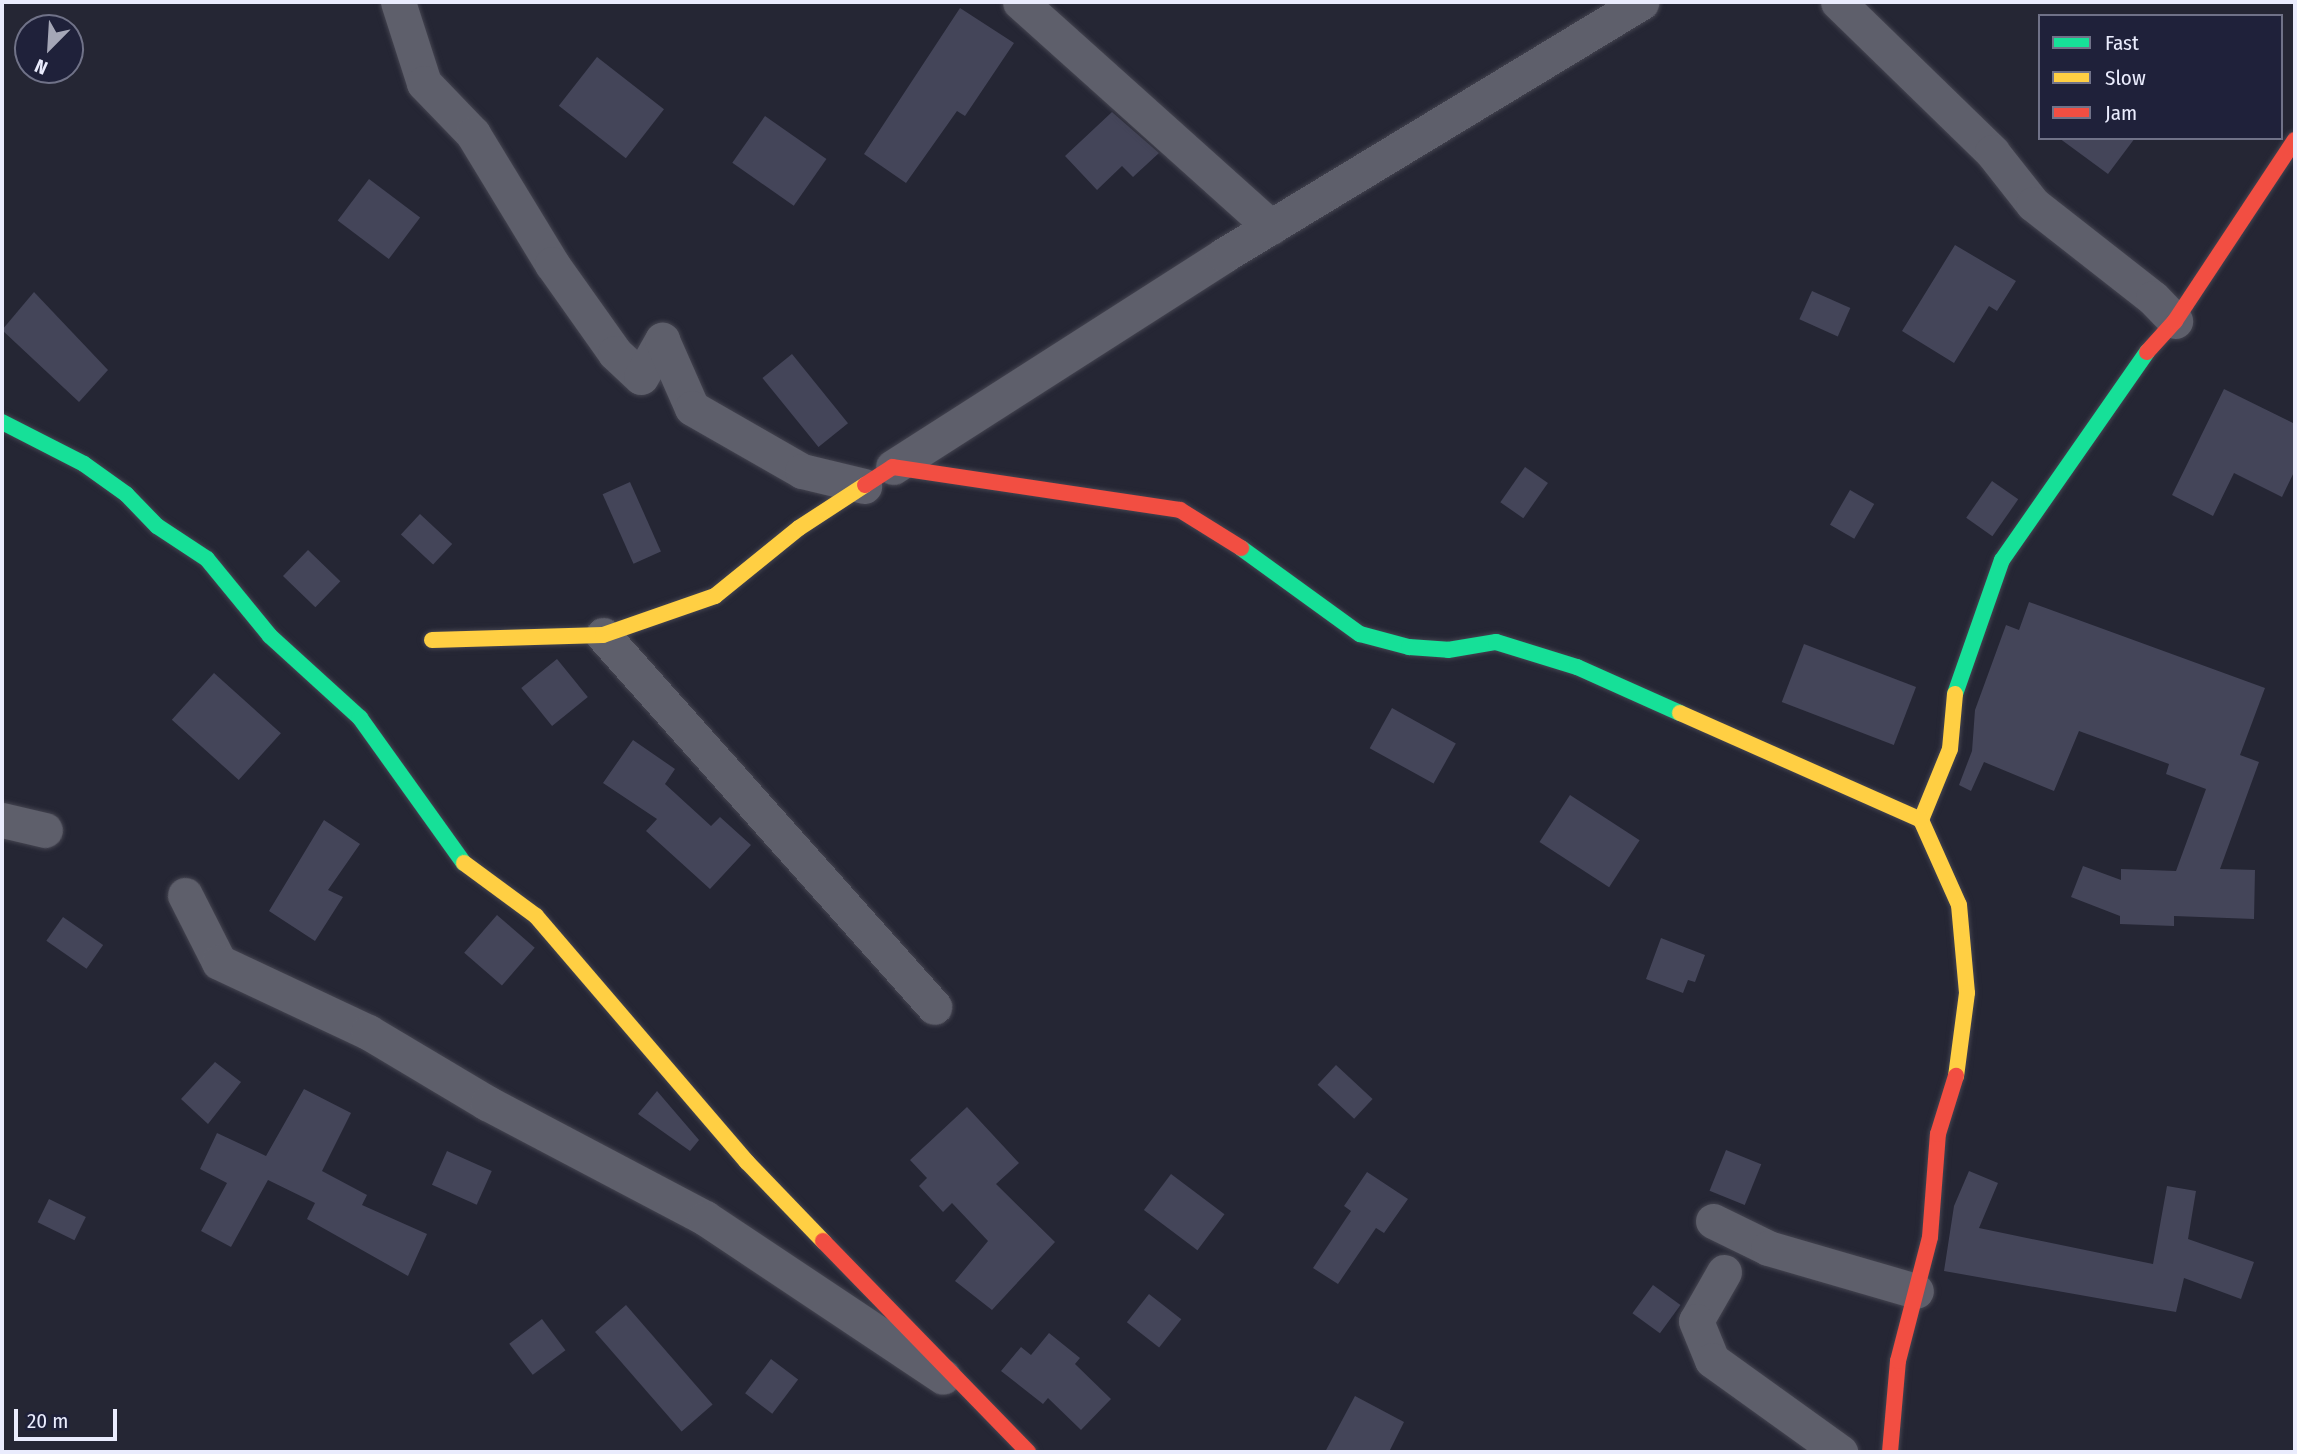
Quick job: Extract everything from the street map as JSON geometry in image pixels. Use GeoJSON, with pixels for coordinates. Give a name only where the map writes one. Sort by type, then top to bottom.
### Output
{"type":"FeatureCollection","features":[{"type":"Feature","properties":{"kind":"street"},"geometry":{"type":"LineString","coordinates":[[398,2],[424,83],[473,134],[552,264],[615,353],[641,377],[662,340],[692,408],[802,471],[1180,510],[1225,536],[1360,634],[1409,647],[1448,650],[1496,642],[1577,667],[1920,820],[1959,905],[1967,993],[1960,1063],[1938,1134],[1930,1237],[1898,1362],[1890,1452]]}},
{"type":"Feature","properties":{"kind":"street"},"geometry":{"type":"LineString","coordinates":[[1020,2],[1271,227]]}},
{"type":"Feature","properties":{"kind":"street"},"geometry":{"type":"LineString","coordinates":[[432,640],[603,635],[715,596],[799,528],[1271,227],[1641,2]]}},
{"type":"Feature","properties":{"kind":"street"},"geometry":{"type":"LineString","coordinates":[[1838,2],[1992,152],[2033,204],[2153,298],[2175,321]]}},
{"type":"Feature","properties":{"kind":"street"},"geometry":{"type":"LineString","coordinates":[[1920,820],[1950,748],[1955,692],[2002,560],[2140,359],[2175,321],[2295,140]]}},
{"type":"Feature","properties":{"kind":"street"},"geometry":{"type":"LineString","coordinates":[[2,422],[84,464],[126,494],[157,526],[207,559],[270,636],[360,719],[466,866],[536,916],[747,1162],[1028,1452]]}},
{"type":"Feature","properties":{"kind":"street"},"geometry":{"type":"LineString","coordinates":[[603,635],[934,1007]]}},
{"type":"Feature","properties":{"kind":"street"},"geometry":{"type":"LineString","coordinates":[[2,820],[45,830]]}},
{"type":"Feature","properties":{"kind":"street"},"geometry":{"type":"LineString","coordinates":[[185,895],[219,962],[368,1032],[487,1103],[705,1218],[981,1403]]}},
{"type":"Feature","properties":{"kind":"street"},"geometry":{"type":"LineString","coordinates":[[1713,1221],[1768,1248],[1916,1291]]}},
{"type":"Feature","properties":{"kind":"street"},"geometry":{"type":"LineString","coordinates":[[1724,1272],[1696,1321],[1712,1360],[1840,1452]]}},
{"type":"Feature","properties":{"kind":"building"},"geometry":{"type":"Polygon","coordinates":[[[960,8],[1014,43],[965,116],[957,111],[906,183],[864,154],[960,8]]]}},
{"type":"Feature","properties":{"kind":"building"},"geometry":{"type":"Polygon","coordinates":[[[597,57],[664,109],[626,158],[559,106],[597,57]]]}},
{"type":"Feature","properties":{"kind":"building"},"geometry":{"type":"Polygon","coordinates":[[[1112,112],[1159,153],[1133,177],[1122,166],[1097,190],[1065,156],[1112,112]]]}},
{"type":"Feature","properties":{"kind":"building"},"geometry":{"type":"Polygon","coordinates":[[[765,116],[826,159],[794,206],[732,163],[765,116]]]}},
{"type":"Feature","properties":{"kind":"building"},"geometry":{"type":"Polygon","coordinates":[[[2062,140],[2134,140],[2108,174],[2062,140]]]}},
{"type":"Feature","properties":{"kind":"building"},"geometry":{"type":"Polygon","coordinates":[[[369,179],[420,218],[389,259],[338,221],[369,179]]]}},
{"type":"Feature","properties":{"kind":"building"},"geometry":{"type":"Polygon","coordinates":[[[1955,245],[2016,281],[1997,311],[1989,306],[1954,363],[1902,331],[1955,245]]]}},
{"type":"Feature","properties":{"kind":"building"},"geometry":{"type":"Polygon","coordinates":[[[1812,291],[1850,308],[1838,336],[1799,319],[1812,291]]]}},
{"type":"Feature","properties":{"kind":"building"},"geometry":{"type":"Polygon","coordinates":[[[34,292],[108,370],[79,402],[2,330],[34,292]]]}},
{"type":"Feature","properties":{"kind":"building"},"geometry":{"type":"Polygon","coordinates":[[[792,354],[848,423],[818,447],[762,378],[792,354]]]}},
{"type":"Feature","properties":{"kind":"building"},"geometry":{"type":"Polygon","coordinates":[[[2224,389],[2295,424],[2295,470],[2282,497],[2234,473],[2213,516],[2172,495],[2224,389]]]}},
{"type":"Feature","properties":{"kind":"building"},"geometry":{"type":"Polygon","coordinates":[[[1525,467],[1548,483],[1523,518],[1500,502],[1525,467]]]}},
{"type":"Feature","properties":{"kind":"building"},"geometry":{"type":"Polygon","coordinates":[[[1992,481],[2018,499],[1992,536],[1966,518],[1992,481]]]}},
{"type":"Feature","properties":{"kind":"building"},"geometry":{"type":"Polygon","coordinates":[[[630,482],[661,551],[634,564],[603,494],[630,482]]]}},
{"type":"Feature","properties":{"kind":"building"},"geometry":{"type":"Polygon","coordinates":[[[1850,490],[1874,504],[1854,539],[1830,525],[1850,490]]]}},
{"type":"Feature","properties":{"kind":"building"},"geometry":{"type":"Polygon","coordinates":[[[420,514],[452,544],[433,564],[401,534],[420,514]]]}},
{"type":"Feature","properties":{"kind":"building"},"geometry":{"type":"Polygon","coordinates":[[[308,550],[340,581],[315,607],[283,576],[308,550]]]}},
{"type":"Feature","properties":{"kind":"building"},"geometry":{"type":"Polygon","coordinates":[[[2029,602],[2265,688],[2240,755],[2259,762],[2220,869],[2255,870],[2254,919],[2174,916],[2174,926],[2120,924],[2120,916],[2071,897],[2083,866],[2121,880],[2121,869],[2176,871],[2206,789],[2166,774],[2169,764],[2079,731],[2054,791],[1984,762],[1971,791],[1959,785],[1972,751],[1975,710],[2006,625],[2019,630],[2029,602]]]}},
{"type":"Feature","properties":{"kind":"building"},"geometry":{"type":"Polygon","coordinates":[[[1804,644],[1916,687],[1894,745],[1782,702],[1804,644]]]}},
{"type":"Feature","properties":{"kind":"building"},"geometry":{"type":"Polygon","coordinates":[[[557,659],[588,697],[552,726],[521,688],[557,659]]]}},
{"type":"Feature","properties":{"kind":"building"},"geometry":{"type":"Polygon","coordinates":[[[214,673],[281,733],[239,780],[172,720],[214,673]]]}},
{"type":"Feature","properties":{"kind":"building"},"geometry":{"type":"Polygon","coordinates":[[[1392,708],[1456,743],[1434,784],[1370,748],[1392,708]]]}},
{"type":"Feature","properties":{"kind":"building"},"geometry":{"type":"Polygon","coordinates":[[[633,740],[675,769],[665,784],[711,826],[720,817],[751,845],[710,889],[646,831],[657,819],[603,783],[633,740]]]}},
{"type":"Feature","properties":{"kind":"building"},"geometry":{"type":"Polygon","coordinates":[[[1570,795],[1640,840],[1609,887],[1540,842],[1570,795]]]}},
{"type":"Feature","properties":{"kind":"building"},"geometry":{"type":"Polygon","coordinates":[[[324,820],[360,844],[328,890],[343,897],[315,941],[269,911],[324,820]]]}},
{"type":"Feature","properties":{"kind":"building"},"geometry":{"type":"Polygon","coordinates":[[[497,915],[535,948],[502,986],[464,953],[497,915]]]}},
{"type":"Feature","properties":{"kind":"building"},"geometry":{"type":"Polygon","coordinates":[[[63,917],[103,945],[87,969],[46,941],[63,917]]]}},
{"type":"Feature","properties":{"kind":"building"},"geometry":{"type":"Polygon","coordinates":[[[1661,938],[1705,955],[1695,982],[1688,980],[1683,993],[1646,979],[1661,938]]]}},
{"type":"Feature","properties":{"kind":"building"},"geometry":{"type":"Polygon","coordinates":[[[215,1062],[241,1082],[208,1124],[181,1099],[215,1062]]]}},
{"type":"Feature","properties":{"kind":"building"},"geometry":{"type":"Polygon","coordinates":[[[1336,1065],[1373,1099],[1354,1119],[1318,1085],[1336,1065]]]}},
{"type":"Feature","properties":{"kind":"building"},"geometry":{"type":"Polygon","coordinates":[[[304,1089],[351,1113],[322,1171],[367,1195],[362,1205],[427,1234],[408,1276],[307,1219],[315,1203],[268,1180],[231,1247],[201,1231],[227,1183],[200,1169],[217,1133],[266,1156],[304,1089]]]}},
{"type":"Feature","properties":{"kind":"building"},"geometry":{"type":"Polygon","coordinates":[[[657,1091],[699,1140],[690,1151],[638,1114],[657,1091]]]}},
{"type":"Feature","properties":{"kind":"building"},"geometry":{"type":"Polygon","coordinates":[[[967,1107],[1019,1163],[996,1184],[1055,1242],[992,1310],[955,1281],[988,1241],[952,1203],[943,1212],[919,1186],[927,1178],[910,1160],[967,1107]]]}},
{"type":"Feature","properties":{"kind":"building"},"geometry":{"type":"Polygon","coordinates":[[[1726,1150],[1761,1164],[1745,1205],[1710,1191],[1726,1150]]]}},
{"type":"Feature","properties":{"kind":"building"},"geometry":{"type":"Polygon","coordinates":[[[447,1151],[492,1171],[477,1205],[432,1185],[447,1151]]]}},
{"type":"Feature","properties":{"kind":"building"},"geometry":{"type":"Polygon","coordinates":[[[1969,1171],[1998,1183],[1979,1228],[2153,1264],[2167,1186],[2196,1191],[2188,1239],[2254,1262],[2241,1299],[2184,1278],[2176,1312],[1944,1271],[1954,1206],[1969,1171]]]}},
{"type":"Feature","properties":{"kind":"building"},"geometry":{"type":"Polygon","coordinates":[[[1367,1172],[1408,1199],[1384,1233],[1376,1228],[1338,1284],[1313,1268],[1351,1211],[1344,1206],[1367,1172]]]}},
{"type":"Feature","properties":{"kind":"building"},"geometry":{"type":"Polygon","coordinates":[[[1171,1174],[1225,1214],[1197,1250],[1144,1210],[1171,1174]]]}},
{"type":"Feature","properties":{"kind":"building"},"geometry":{"type":"Polygon","coordinates":[[[49,1199],[86,1217],[74,1240],[38,1222],[49,1199]]]}},
{"type":"Feature","properties":{"kind":"building"},"geometry":{"type":"Polygon","coordinates":[[[1653,1285],[1681,1305],[1660,1333],[1632,1313],[1653,1285]]]}},
{"type":"Feature","properties":{"kind":"building"},"geometry":{"type":"Polygon","coordinates":[[[1149,1294],[1181,1319],[1159,1348],[1127,1322],[1149,1294]]]}},
{"type":"Feature","properties":{"kind":"building"},"geometry":{"type":"Polygon","coordinates":[[[626,1305],[713,1405],[682,1432],[595,1332],[626,1305]]]}},
{"type":"Feature","properties":{"kind":"building"},"geometry":{"type":"Polygon","coordinates":[[[542,1319],[565,1350],[533,1375],[509,1344],[542,1319]]]}},
{"type":"Feature","properties":{"kind":"building"},"geometry":{"type":"Polygon","coordinates":[[[1049,1333],[1080,1358],[1075,1364],[1111,1399],[1081,1430],[1048,1398],[1043,1404],[1001,1371],[1021,1347],[1031,1355],[1049,1333]]]}},
{"type":"Feature","properties":{"kind":"building"},"geometry":{"type":"Polygon","coordinates":[[[771,1359],[798,1379],[772,1414],[745,1393],[771,1359]]]}},
{"type":"Feature","properties":{"kind":"building"},"geometry":{"type":"Polygon","coordinates":[[[1355,1396],[1404,1422],[1389,1452],[1325,1452],[1355,1396]]]}},
{"type":"Feature","properties":{"kind":"traffic: fast"},"geometry":{"type":"LineString","coordinates":[[1955,694],[2002,560],[2147,352]]}},
{"type":"Feature","properties":{"kind":"traffic: fast"},"geometry":{"type":"LineString","coordinates":[[2,422],[84,464],[126,494],[157,526],[207,559],[270,636],[360,718],[464,863]]}},
{"type":"Feature","properties":{"kind":"traffic: fast"},"geometry":{"type":"LineString","coordinates":[[1241,548],[1360,634],[1409,647],[1448,650],[1496,642],[1577,667],[1680,713]]}},
{"type":"Feature","properties":{"kind":"traffic: slow"},"geometry":{"type":"LineString","coordinates":[[432,640],[603,635],[715,596],[799,528],[865,485]]}},
{"type":"Feature","properties":{"kind":"traffic: slow"},"geometry":{"type":"LineString","coordinates":[[1955,694],[1950,749],[1921,820],[1959,905],[1967,993],[1956,1076]]}},
{"type":"Feature","properties":{"kind":"traffic: slow"},"geometry":{"type":"LineString","coordinates":[[1680,713],[1921,820]]}},
{"type":"Feature","properties":{"kind":"traffic: slow"},"geometry":{"type":"LineString","coordinates":[[464,863],[536,916],[747,1162],[823,1241]]}},
{"type":"Feature","properties":{"kind":"traffic: jam"},"geometry":{"type":"LineString","coordinates":[[2147,352],[2175,321],[2295,140]]}},
{"type":"Feature","properties":{"kind":"traffic: jam"},"geometry":{"type":"LineString","coordinates":[[865,485],[893,467],[1180,510],[1241,548]]}},
{"type":"Feature","properties":{"kind":"traffic: jam"},"geometry":{"type":"LineString","coordinates":[[1890,1452],[1898,1361],[1930,1237],[1938,1134],[1956,1076]]}},
{"type":"Feature","properties":{"kind":"traffic: jam"},"geometry":{"type":"LineString","coordinates":[[823,1241],[1028,1452]]}}]}
